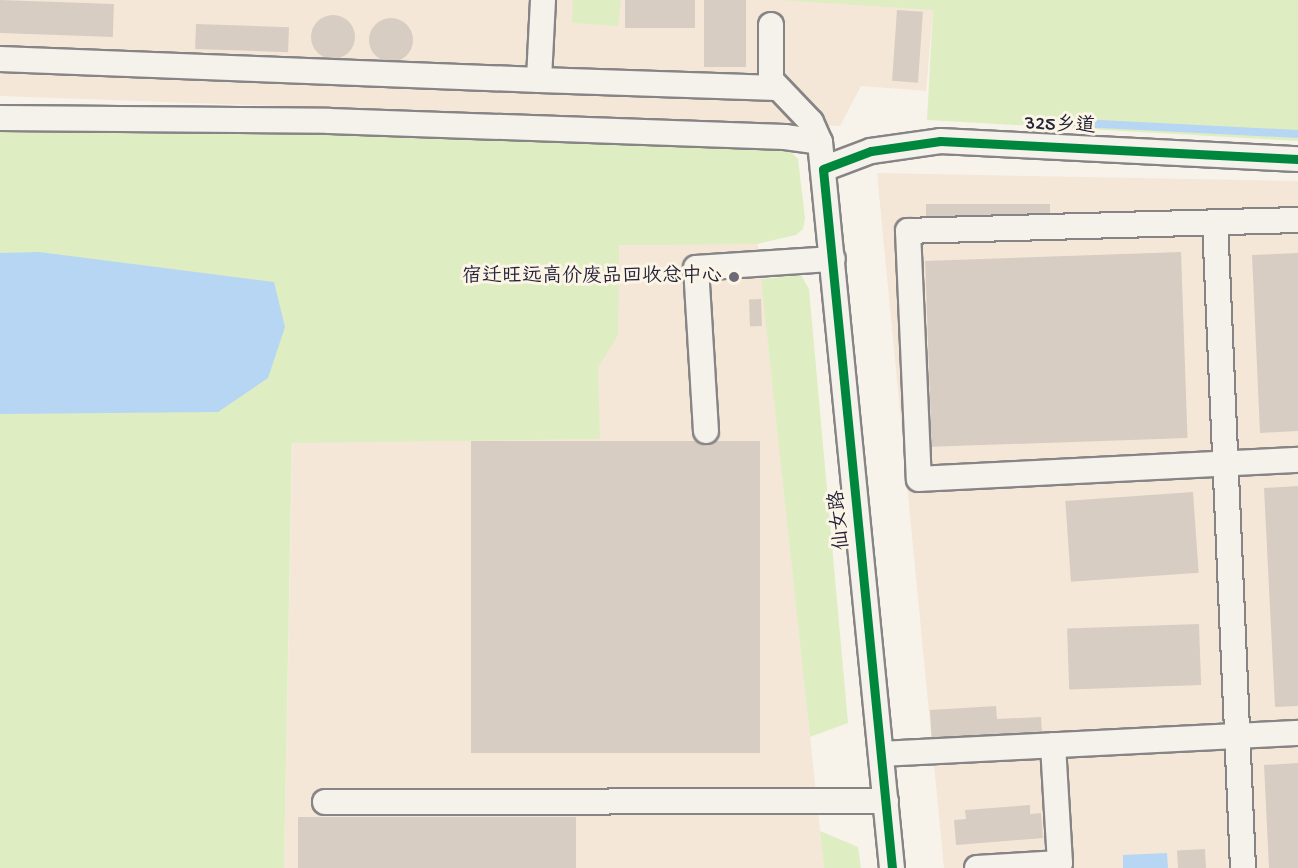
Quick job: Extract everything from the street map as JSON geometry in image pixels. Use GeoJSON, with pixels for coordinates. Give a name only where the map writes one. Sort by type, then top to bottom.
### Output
{"type":"FeatureCollection","features":[{"type":"Feature","properties":{"kind":"street"},"geometry":{"type":"LineString","coordinates":[[539,80],[543,0]]}},
{"type":"Feature","properties":{"kind":"street"},"geometry":{"type":"LineString","coordinates":[[771,26],[769,69],[777,88],[811,122],[820,142]]}},
{"type":"Feature","properties":{"kind":"street"},"geometry":{"type":"LineString","coordinates":[[0,59],[777,88]]}},
{"type":"Feature","properties":{"kind":"street"},"geometry":{"type":"LineString","coordinates":[[0,118],[341,122],[785,137],[820,142]]}},
{"type":"Feature","properties":{"kind":"street","name":"325乡道"},"geometry":{"type":"LineString","coordinates":[[823,169],[871,151],[940,141],[1298,159]]}},
{"type":"Feature","properties":{"kind":"street","name":"仙女路"},"geometry":{"type":"LineString","coordinates":[[820,142],[892,868]]}},
{"type":"Feature","properties":{"kind":"street"},"geometry":{"type":"LineString","coordinates":[[1298,220],[908,231],[918,479],[1298,460]]}},
{"type":"Feature","properties":{"kind":"street"},"geometry":{"type":"LineString","coordinates":[[1215,222],[1243,868]]}},
{"type":"Feature","properties":{"kind":"street"},"geometry":{"type":"LineString","coordinates":[[706,431],[696,268],[833,259]]}},
{"type":"Feature","properties":{"kind":"street"},"geometry":{"type":"LineString","coordinates":[[882,754],[1298,733]]}},
{"type":"Feature","properties":{"kind":"street"},"geometry":{"type":"LineString","coordinates":[[980,868],[1060,862],[1053,745]]}},
{"type":"Feature","properties":{"kind":"street"},"geometry":{"type":"LineString","coordinates":[[324,802],[886,801]]}},
{"type":"Feature","properties":{"kind":"shaded area"},"geometry":{"type":"Polygon","coordinates":[[[0,0],[934,0],[926,91],[861,86],[840,126],[0,96],[0,0]]]}},
{"type":"Feature","properties":{"kind":"shaded area"},"geometry":{"type":"Polygon","coordinates":[[[298,166],[752,190],[824,868],[284,868],[298,166]]]}},
{"type":"Feature","properties":{"kind":"shaded area"},"geometry":{"type":"Polygon","coordinates":[[[877,173],[1298,181],[1298,868],[944,868],[877,173]]]}},
{"type":"Feature","properties":{"kind":"green space"},"geometry":{"type":"Polygon","coordinates":[[[573,0],[621,0],[618,26],[572,23],[573,0]]]}},
{"type":"Feature","properties":{"kind":"green space"},"geometry":{"type":"Polygon","coordinates":[[[779,0],[1298,0],[1298,141],[927,120],[933,10],[779,0]]]}},
{"type":"Feature","properties":{"kind":"green space"},"geometry":{"type":"Polygon","coordinates":[[[0,125],[786,147],[798,159],[805,218],[803,229],[796,235],[757,244],[619,245],[618,335],[598,368],[600,439],[292,443],[284,868],[0,868],[0,125]]]}},
{"type":"Feature","properties":{"kind":"green space"},"geometry":{"type":"Polygon","coordinates":[[[801,275],[809,289],[848,723],[810,737],[761,279],[801,275]]]}},
{"type":"Feature","properties":{"kind":"green space"},"geometry":{"type":"Polygon","coordinates":[[[820,831],[858,847],[861,868],[824,868],[820,831]]]}},
{"type":"Feature","properties":{"kind":"water"},"geometry":{"type":"Polygon","coordinates":[[[39,252],[274,282],[285,327],[268,378],[218,412],[0,414],[0,253],[39,252]]]}},
{"type":"Feature","properties":{"kind":"water"},"geometry":{"type":"Polygon","coordinates":[[[1167,853],[1168,868],[1123,868],[1123,855],[1167,853]]]}},
{"type":"Feature","properties":{"kind":"building"},"geometry":{"type":"Polygon","coordinates":[[[0,0],[114,4],[113,37],[0,33],[0,0]]]}},
{"type":"Feature","properties":{"kind":"building"},"geometry":{"type":"Polygon","coordinates":[[[625,0],[695,0],[695,28],[625,28],[625,0]]]}},
{"type":"Feature","properties":{"kind":"building"},"geometry":{"type":"Polygon","coordinates":[[[704,0],[746,0],[746,67],[704,67],[704,0]]]}},
{"type":"Feature","properties":{"kind":"building"},"geometry":{"type":"Polygon","coordinates":[[[897,10],[923,12],[918,83],[892,81],[897,10]]]}},
{"type":"Feature","properties":{"kind":"building"},"geometry":{"type":"Polygon","coordinates":[[[333,15],[349,21],[355,37],[349,53],[333,59],[317,53],[311,37],[317,21],[333,15]]]}},
{"type":"Feature","properties":{"kind":"building"},"geometry":{"type":"Polygon","coordinates":[[[391,18],[399,19],[407,24],[412,32],[412,48],[407,56],[399,61],[391,62],[383,61],[375,56],[370,48],[369,40],[370,32],[375,24],[383,19],[391,18]]]}},
{"type":"Feature","properties":{"kind":"building"},"geometry":{"type":"Polygon","coordinates":[[[196,24],[289,27],[288,52],[195,49],[196,24]]]}},
{"type":"Feature","properties":{"kind":"building"},"geometry":{"type":"Polygon","coordinates":[[[926,204],[1050,204],[1050,222],[926,222],[926,204]]]}},
{"type":"Feature","properties":{"kind":"building"},"geometry":{"type":"Polygon","coordinates":[[[1181,252],[1187,438],[932,447],[925,261],[1181,252]]]}},
{"type":"Feature","properties":{"kind":"building"},"geometry":{"type":"Polygon","coordinates":[[[1298,253],[1298,431],[1260,433],[1252,255],[1298,253]]]}},
{"type":"Feature","properties":{"kind":"building"},"geometry":{"type":"Polygon","coordinates":[[[749,299],[761,299],[762,326],[750,326],[749,299]]]}},
{"type":"Feature","properties":{"kind":"building"},"geometry":{"type":"Polygon","coordinates":[[[471,441],[760,441],[760,753],[471,753],[471,441]]]}},
{"type":"Feature","properties":{"kind":"building"},"geometry":{"type":"Polygon","coordinates":[[[1298,486],[1298,706],[1275,707],[1264,488],[1298,486]]]}},
{"type":"Feature","properties":{"kind":"building"},"geometry":{"type":"Polygon","coordinates":[[[1193,492],[1199,573],[1071,582],[1065,501],[1193,492]]]}},
{"type":"Feature","properties":{"kind":"building"},"geometry":{"type":"Polygon","coordinates":[[[1199,624],[1201,685],[1069,690],[1067,629],[1199,624]]]}},
{"type":"Feature","properties":{"kind":"building"},"geometry":{"type":"Polygon","coordinates":[[[996,706],[997,719],[1041,717],[1042,733],[950,738],[950,746],[932,747],[930,710],[996,706]]]}},
{"type":"Feature","properties":{"kind":"building"},"geometry":{"type":"Polygon","coordinates":[[[1298,763],[1298,868],[1269,868],[1264,765],[1298,763]]]}},
{"type":"Feature","properties":{"kind":"building"},"geometry":{"type":"Polygon","coordinates":[[[1030,805],[1030,814],[1041,813],[1043,838],[956,845],[954,820],[966,819],[965,810],[1030,805]]]}},
{"type":"Feature","properties":{"kind":"building"},"geometry":{"type":"Polygon","coordinates":[[[298,817],[576,817],[576,868],[298,868],[298,817]]]}},
{"type":"Feature","properties":{"kind":"building"},"geometry":{"type":"Polygon","coordinates":[[[1205,849],[1206,868],[1178,868],[1177,850],[1205,849]]]}},
{"type":"Feature","properties":{"kind":"waterway"},"geometry":{"type":"LineString","coordinates":[[1061,122],[1298,134]]}},
{"type":"Feature","properties":{"kind":"cycle path"},"geometry":{"type":"LineString","coordinates":[[892,868],[823,169],[871,151],[940,141],[1298,159]]}},
{"type":"Feature","properties":{"kind":"place","name":"宿迁旺远高价废品回收总中心"},"geometry":{"type":"Point","coordinates":[734,277]}}]}
